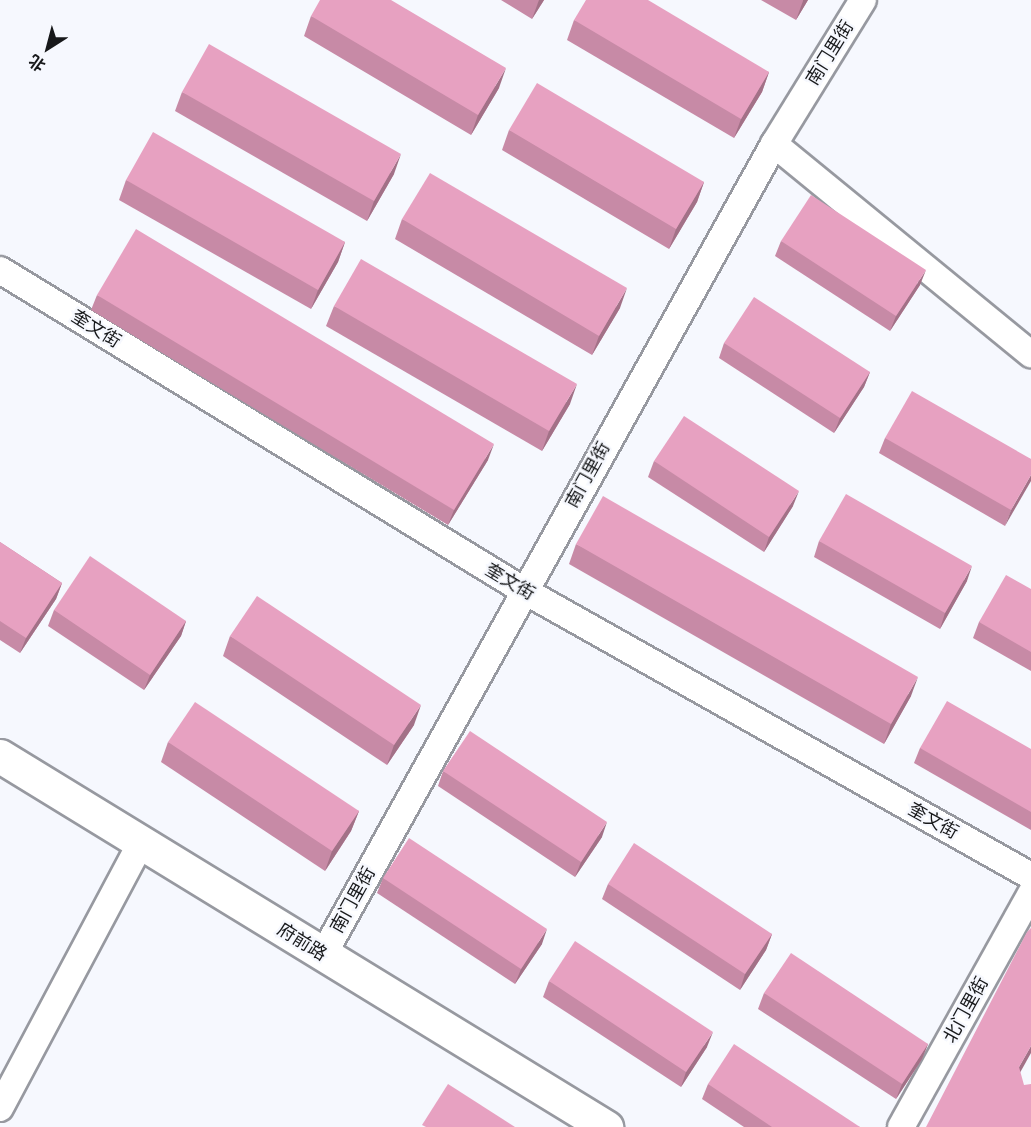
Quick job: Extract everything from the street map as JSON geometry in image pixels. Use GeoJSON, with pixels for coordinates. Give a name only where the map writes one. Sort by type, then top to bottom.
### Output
{"type":"FeatureCollection","features":[{"type":"Feature","properties":{"kind":"main road","name":"府前路"},"geometry":{"type":"LineString","coordinates":[[0,756],[606,1127]]}},
{"type":"Feature","properties":{"kind":"street","name":"南门里街"},"geometry":{"type":"LineString","coordinates":[[323,955],[523,590],[774,144],[863,0]]}},
{"type":"Feature","properties":{"kind":"street"},"geometry":{"type":"LineString","coordinates":[[774,144],[1031,354]]}},
{"type":"Feature","properties":{"kind":"street","name":"奎文街"},"geometry":{"type":"LineString","coordinates":[[0,270],[523,590],[1031,876]]}},
{"type":"Feature","properties":{"kind":"street"},"geometry":{"type":"LineString","coordinates":[[0,1108],[141,843]]}},
{"type":"Feature","properties":{"kind":"street","name":"北门里街"},"geometry":{"type":"LineString","coordinates":[[901,1127],[1031,893]]}},
{"type":"Feature","properties":{"kind":"building"},"geometry":{"type":"Polygon","coordinates":[[[320,0],[391,0],[506,68],[478,115],[311,16],[320,0]]]}},
{"type":"Feature","properties":{"kind":"building"},"geometry":{"type":"Polygon","coordinates":[[[586,0],[648,0],[769,72],[741,119],[574,20],[586,0]]]}},
{"type":"Feature","properties":{"kind":"building"},"geometry":{"type":"Polygon","coordinates":[[[209,44],[401,154],[374,201],[182,92],[209,44]]]}},
{"type":"Feature","properties":{"kind":"building"},"geometry":{"type":"Polygon","coordinates":[[[537,83],[704,182],[676,229],[509,130],[537,83]]]}},
{"type":"Feature","properties":{"kind":"building"},"geometry":{"type":"Polygon","coordinates":[[[153,132],[345,242],[318,290],[126,180],[153,132]]]}},
{"type":"Feature","properties":{"kind":"building"},"geometry":{"type":"Polygon","coordinates":[[[430,173],[627,288],[599,336],[402,219],[430,173]]]}},
{"type":"Feature","properties":{"kind":"building"},"geometry":{"type":"Polygon","coordinates":[[[811,195],[926,270],[896,316],[781,241],[811,195]]]}},
{"type":"Feature","properties":{"kind":"building"},"geometry":{"type":"Polygon","coordinates":[[[136,229],[494,444],[454,510],[97,295],[136,229]]]}},
{"type":"Feature","properties":{"kind":"building"},"geometry":{"type":"Polygon","coordinates":[[[361,259],[577,384],[549,431],[334,306],[361,259]]]}},
{"type":"Feature","properties":{"kind":"building"},"geometry":{"type":"Polygon","coordinates":[[[754,297],[870,372],[840,418],[724,343],[754,297]]]}},
{"type":"Feature","properties":{"kind":"building"},"geometry":{"type":"Polygon","coordinates":[[[912,391],[1031,459],[1031,475],[1011,510],[885,438],[912,391]]]}},
{"type":"Feature","properties":{"kind":"building"},"geometry":{"type":"Polygon","coordinates":[[[684,416],[799,491],[769,537],[654,461],[684,416]]]}},
{"type":"Feature","properties":{"kind":"building"},"geometry":{"type":"Polygon","coordinates":[[[846,494],[972,566],[945,613],[819,541],[846,494]]]}},
{"type":"Feature","properties":{"kind":"building"},"geometry":{"type":"Polygon","coordinates":[[[603,496],[918,677],[891,724],[576,544],[603,496]]]}},
{"type":"Feature","properties":{"kind":"building"},"geometry":{"type":"Polygon","coordinates":[[[0,542],[62,583],[26,638],[0,621],[0,542]]]}},
{"type":"Feature","properties":{"kind":"building"},"geometry":{"type":"Polygon","coordinates":[[[90,556],[186,621],[150,675],[54,610],[90,556]]]}},
{"type":"Feature","properties":{"kind":"building"},"geometry":{"type":"Polygon","coordinates":[[[1006,575],[1031,589],[1031,652],[979,622],[1006,575]]]}},
{"type":"Feature","properties":{"kind":"building"},"geometry":{"type":"Polygon","coordinates":[[[257,596],[421,705],[394,745],[230,636],[257,596]]]}},
{"type":"Feature","properties":{"kind":"building"},"geometry":{"type":"Polygon","coordinates":[[[947,701],[1031,749],[1031,812],[920,748],[947,701]]]}},
{"type":"Feature","properties":{"kind":"building"},"geometry":{"type":"Polygon","coordinates":[[[195,702],[359,811],[332,851],[168,742],[195,702]]]}},
{"type":"Feature","properties":{"kind":"building"},"geometry":{"type":"Polygon","coordinates":[[[470,731],[607,822],[581,862],[443,771],[470,731]]]}},
{"type":"Feature","properties":{"kind":"building"},"geometry":{"type":"Polygon","coordinates":[[[409,838],[547,929],[521,969],[383,878],[409,838]]]}},
{"type":"Feature","properties":{"kind":"building"},"geometry":{"type":"Polygon","coordinates":[[[634,843],[772,934],[745,974],[608,884],[634,843]]]}},
{"type":"Feature","properties":{"kind":"building"},"geometry":{"type":"Polygon","coordinates":[[[1031,928],[1031,1046],[1019,1067],[1024,1085],[1031,1084],[1031,1127],[926,1127],[1027,932],[1031,928]]]}},
{"type":"Feature","properties":{"kind":"building"},"geometry":{"type":"Polygon","coordinates":[[[575,941],[713,1032],[686,1072],[549,981],[575,941]]]}},
{"type":"Feature","properties":{"kind":"building"},"geometry":{"type":"Polygon","coordinates":[[[791,953],[928,1044],[902,1084],[764,993],[791,953]]]}},
{"type":"Feature","properties":{"kind":"building"},"geometry":{"type":"Polygon","coordinates":[[[734,1044],[860,1127],[772,1127],[708,1084],[734,1044]]]}},
{"type":"Feature","properties":{"kind":"building"},"geometry":{"type":"Polygon","coordinates":[[[448,1084],[515,1127],[426,1127],[422,1125],[448,1084]]]}}]}
